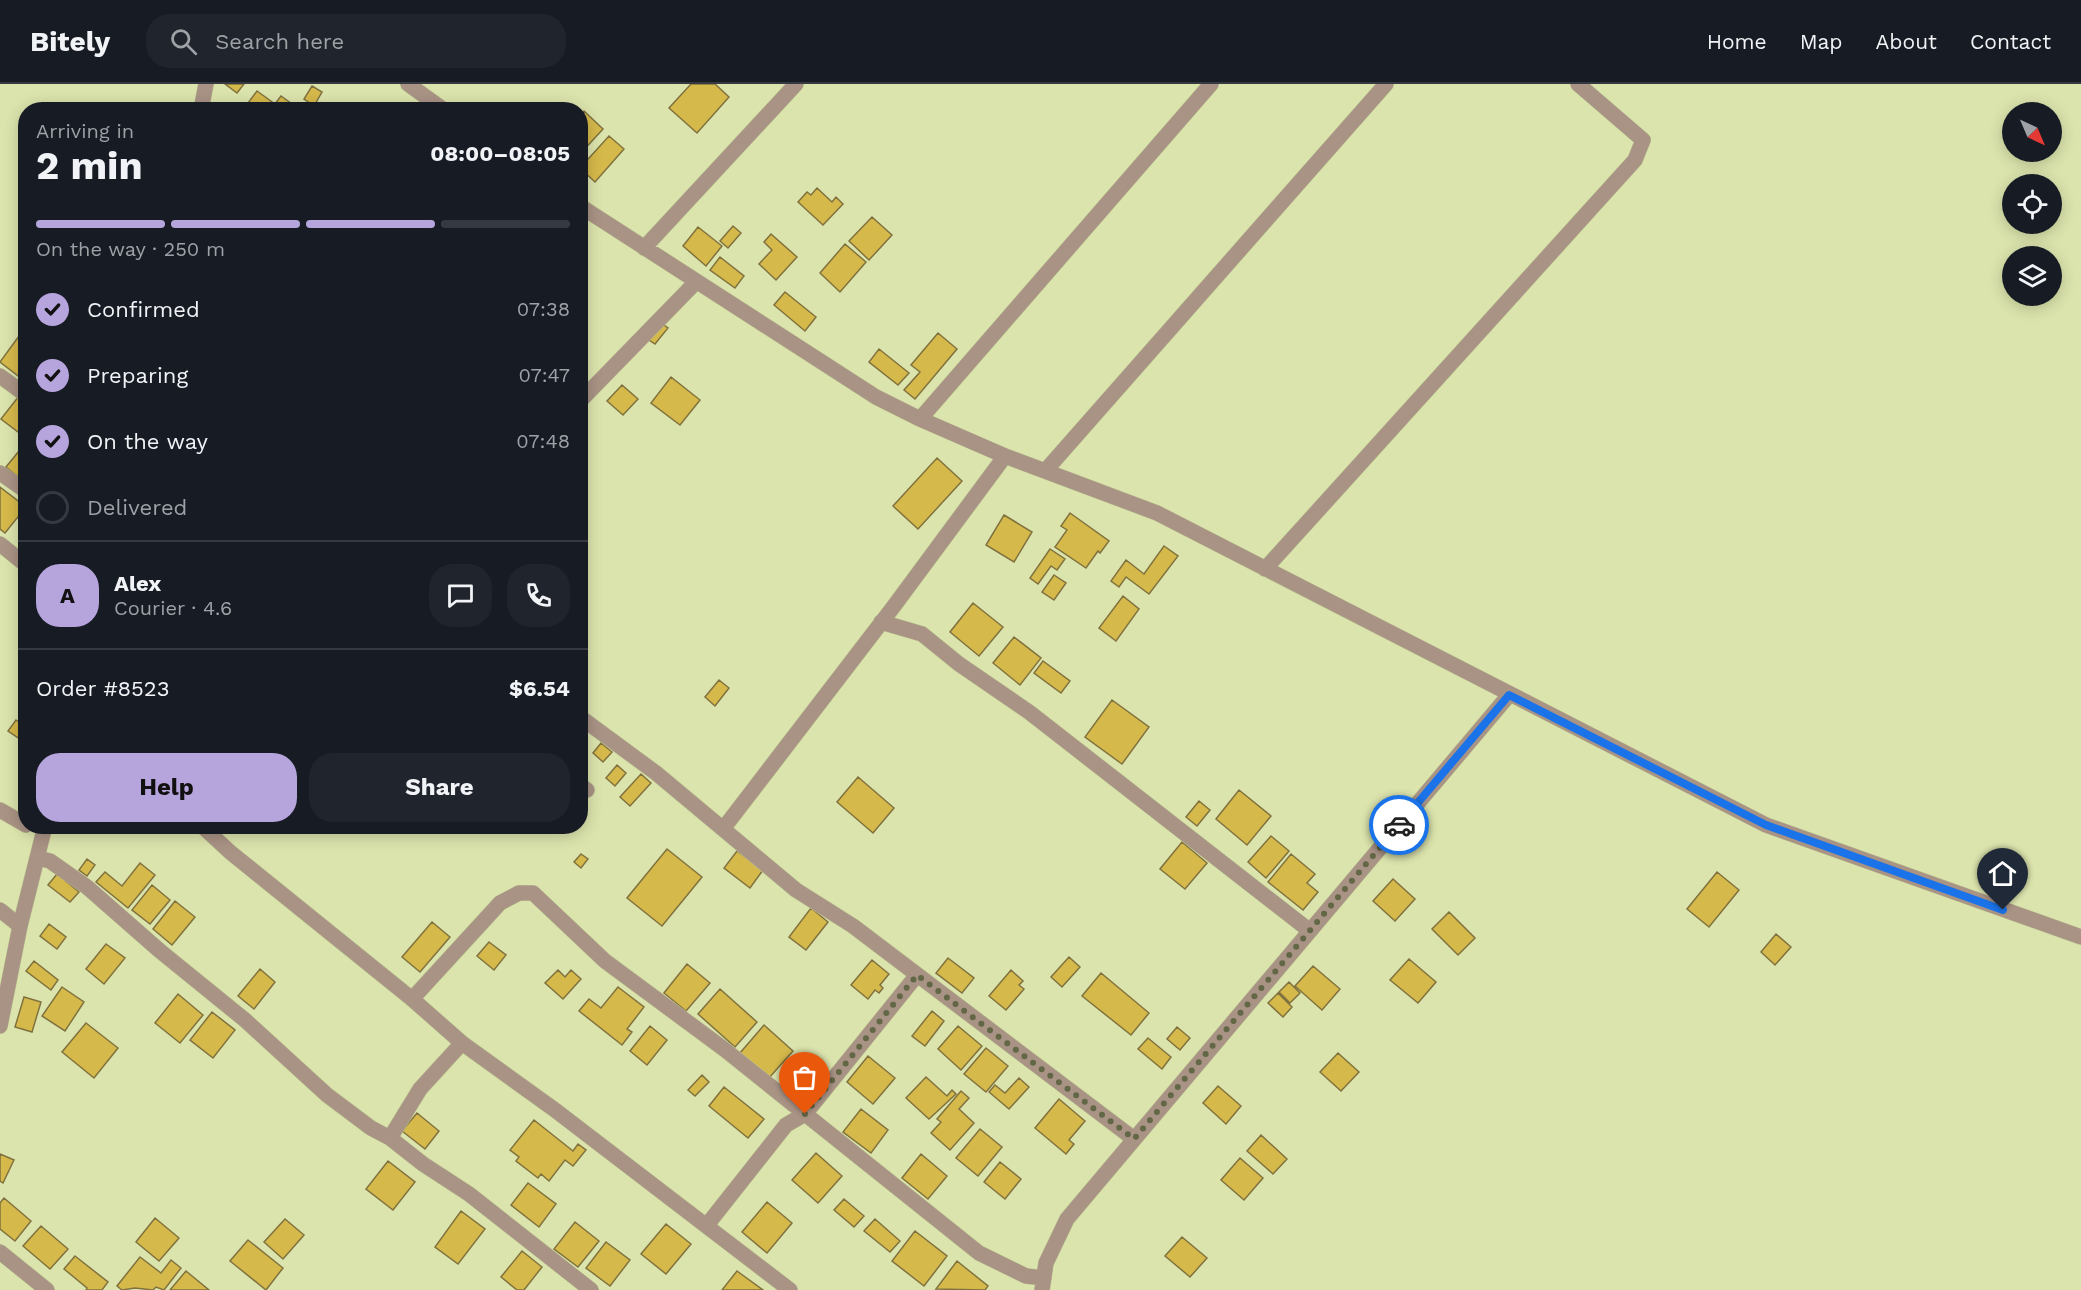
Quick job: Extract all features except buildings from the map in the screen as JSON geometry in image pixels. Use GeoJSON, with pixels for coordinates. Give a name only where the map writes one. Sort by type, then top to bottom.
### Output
{"type":"FeatureCollection","features":[{"type":"Feature","properties":{"kind":"street"},"geometry":{"type":"LineString","coordinates":[[203,102],[206,84]]}},
{"type":"Feature","properties":{"kind":"street"},"geometry":{"type":"LineString","coordinates":[[408,84],[433,102]]}},
{"type":"Feature","properties":{"kind":"street"},"geometry":{"type":"LineString","coordinates":[[644,248],[796,84]]}},
{"type":"Feature","properties":{"kind":"street"},"geometry":{"type":"LineString","coordinates":[[920,419],[1211,84]]}},
{"type":"Feature","properties":{"kind":"street"},"geometry":{"type":"LineString","coordinates":[[1046,470],[1386,84]]}},
{"type":"Feature","properties":{"kind":"street"},"geometry":{"type":"LineString","coordinates":[[1265,569],[1635,160],[1642,140],[1578,84]]}},
{"type":"Feature","properties":{"kind":"street"},"geometry":{"type":"LineString","coordinates":[[588,211],[876,397],[920,419],[1005,456],[1156,513],[1766,825],[2081,937]]}},
{"type":"Feature","properties":{"kind":"street"},"geometry":{"type":"LineString","coordinates":[[588,393],[696,282]]}},
{"type":"Feature","properties":{"kind":"street"},"geometry":{"type":"LineString","coordinates":[[0,376],[18,389]]}},
{"type":"Feature","properties":{"kind":"street"},"geometry":{"type":"LineString","coordinates":[[723,829],[1005,456]]}},
{"type":"Feature","properties":{"kind":"street"},"geometry":{"type":"LineString","coordinates":[[0,473],[18,486]]}},
{"type":"Feature","properties":{"kind":"street"},"geometry":{"type":"LineString","coordinates":[[0,544],[18,559]]}},
{"type":"Feature","properties":{"kind":"street"},"geometry":{"type":"LineString","coordinates":[[881,622],[922,634],[959,664],[1029,712],[1310,931]]}},
{"type":"Feature","properties":{"kind":"street"},"geometry":{"type":"LineString","coordinates":[[412,999],[500,903],[519,893],[533,893],[605,961],[724,1049],[979,1253],[1043,1284],[1046,1263],[1066,1219],[1509,695]]}},
{"type":"Feature","properties":{"kind":"street"},"geometry":{"type":"LineString","coordinates":[[588,723],[656,773],[796,890],[832,911],[1134,1139]]}},
{"type":"Feature","properties":{"kind":"street"},"geometry":{"type":"LineString","coordinates":[[0,810],[18,821]]}},
{"type":"Feature","properties":{"kind":"street"},"geometry":{"type":"LineString","coordinates":[[0,1026],[20,926],[43,834]]}},
{"type":"Feature","properties":{"kind":"street"},"geometry":{"type":"LineString","coordinates":[[211,834],[412,999],[462,1043],[707,1225],[790,1290]]}},
{"type":"Feature","properties":{"kind":"street"},"geometry":{"type":"LineString","coordinates":[[38,858],[50,861],[87,888],[253,1026],[327,1095],[371,1128],[390,1138],[423,1164],[469,1194],[591,1290]]}},
{"type":"Feature","properties":{"kind":"street"},"geometry":{"type":"LineString","coordinates":[[0,910],[20,926]]}},
{"type":"Feature","properties":{"kind":"street"},"geometry":{"type":"LineString","coordinates":[[707,1225],[786,1125],[805,1114],[917,975]]}},
{"type":"Feature","properties":{"kind":"street"},"geometry":{"type":"LineString","coordinates":[[390,1138],[420,1089],[462,1043]]}},
{"type":"Feature","properties":{"kind":"street"},"geometry":{"type":"LineString","coordinates":[[0,1252],[47,1290]]}},
{"type":"Feature","properties":{"kind":"way so far"},"geometry":{"type":"LineString","coordinates":[[805,1114],[917,975],[1134,1139],[1399,825]]}},
{"type":"Feature","properties":{"kind":"route"},"geometry":{"type":"LineString","coordinates":[[1399,825],[1509,695],[1766,825],[2003,910]]}}]}
